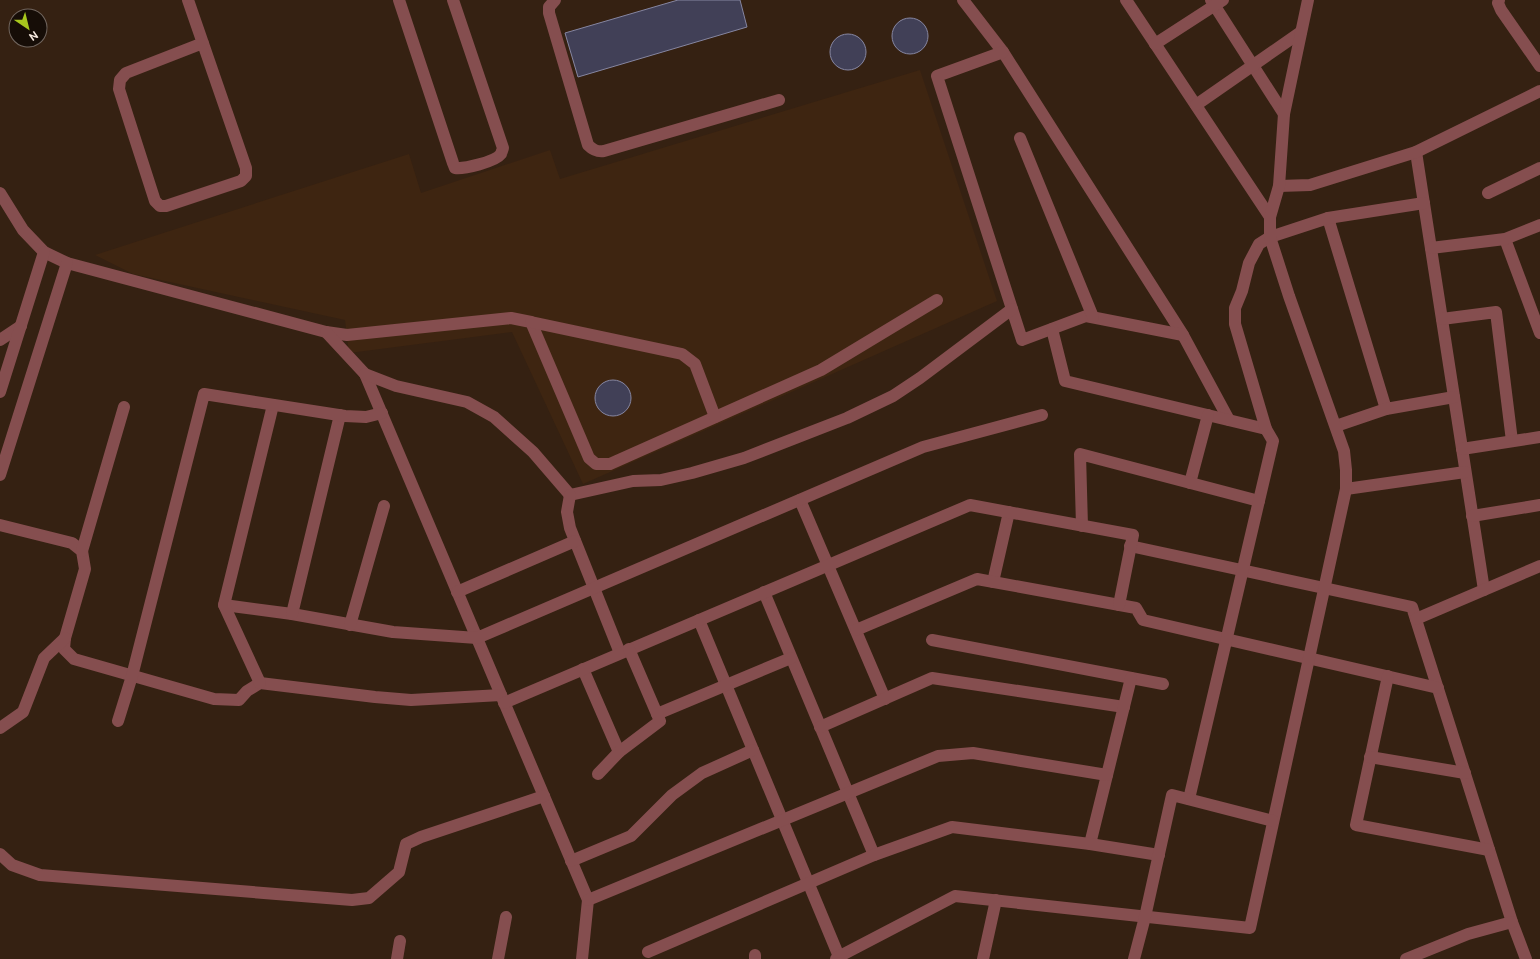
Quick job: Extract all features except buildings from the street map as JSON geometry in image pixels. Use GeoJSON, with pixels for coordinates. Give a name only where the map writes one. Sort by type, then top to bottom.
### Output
{"type":"FeatureCollection","features":[{"type":"Feature","properties":{"kind":"street"},"geometry":{"type":"LineString","coordinates":[[188,0],[203,43],[246,168],[246,176],[241,181],[166,206],[160,206],[154,201],[119,89],[120,80],[126,73],[203,43]]}},
{"type":"Feature","properties":{"kind":"street"},"geometry":{"type":"LineString","coordinates":[[399,0],[453,163],[456,168],[462,169],[495,158],[501,154],[503,148],[453,0]]}},
{"type":"Feature","properties":{"kind":"street"},"geometry":{"type":"LineString","coordinates":[[555,0],[549,7],[549,13],[588,145],[592,149],[599,152],[604,151],[779,100]]}},
{"type":"Feature","properties":{"kind":"street"},"geometry":{"type":"LineString","coordinates":[[964,0],[1003,52],[1184,335],[1229,420]]}},
{"type":"Feature","properties":{"kind":"street"},"geometry":{"type":"LineString","coordinates":[[1126,0],[1270,217]]}},
{"type":"Feature","properties":{"kind":"street"},"geometry":{"type":"LineString","coordinates":[[699,620],[838,958],[955,896],[1250,928],[1346,489],[1344,451],[1289,296],[1270,237],[1270,217],[1279,186],[1284,114],[1308,0]]}},
{"type":"Feature","properties":{"kind":"street"},"geometry":{"type":"LineString","coordinates":[[1499,0],[1498,3],[1501,10],[1540,66]]}},
{"type":"Feature","properties":{"kind":"street"},"geometry":{"type":"LineString","coordinates":[[1155,44],[1216,2],[1284,114]]}},
{"type":"Feature","properties":{"kind":"street"},"geometry":{"type":"LineString","coordinates":[[1196,105],[1301,32]]}},
{"type":"Feature","properties":{"kind":"street"},"geometry":{"type":"LineString","coordinates":[[1003,52],[937,76],[1022,340],[1086,316],[1184,335]]}},
{"type":"Feature","properties":{"kind":"street"},"geometry":{"type":"LineString","coordinates":[[1279,186],[1310,185],[1416,152],[1540,91]]}},
{"type":"Feature","properties":{"kind":"street"},"geometry":{"type":"LineString","coordinates":[[1020,138],[1093,318]]}},
{"type":"Feature","properties":{"kind":"street"},"geometry":{"type":"LineString","coordinates":[[1416,152],[1484,590]]}},
{"type":"Feature","properties":{"kind":"street"},"geometry":{"type":"LineString","coordinates":[[1488,193],[1540,168]]}},
{"type":"Feature","properties":{"kind":"street"},"geometry":{"type":"LineString","coordinates":[[0,194],[24,230],[44,252],[67,263],[326,332],[347,335],[511,318],[682,354],[696,364],[715,417]]}},
{"type":"Feature","properties":{"kind":"street"},"geometry":{"type":"LineString","coordinates":[[1189,799],[1273,441],[1266,429],[1235,324],[1235,308],[1242,291],[1249,263],[1259,244],[1270,237],[1328,218],[1424,203]]}},
{"type":"Feature","properties":{"kind":"street"},"geometry":{"type":"LineString","coordinates":[[1328,218],[1386,409]]}},
{"type":"Feature","properties":{"kind":"street"},"geometry":{"type":"LineString","coordinates":[[1431,248],[1505,239],[1540,225]]}},
{"type":"Feature","properties":{"kind":"street"},"geometry":{"type":"LineString","coordinates":[[1505,239],[1539,328]]}},
{"type":"Feature","properties":{"kind":"street"},"geometry":{"type":"LineString","coordinates":[[0,392],[44,252]]}},
{"type":"Feature","properties":{"kind":"street"},"geometry":{"type":"LineString","coordinates":[[0,475],[67,263]]}},
{"type":"Feature","properties":{"kind":"street"},"geometry":{"type":"LineString","coordinates":[[531,322],[589,458],[596,464],[610,464],[821,370],[937,300]]}},
{"type":"Feature","properties":{"kind":"street"},"geometry":{"type":"LineString","coordinates":[[570,495],[633,481],[661,480],[692,473],[744,458],[847,418],[893,396],[920,378],[1012,309]]}},
{"type":"Feature","properties":{"kind":"street"},"geometry":{"type":"LineString","coordinates":[[1442,319],[1496,312],[1512,441]]}},
{"type":"Feature","properties":{"kind":"street"},"geometry":{"type":"LineString","coordinates":[[0,340],[21,326]]}},
{"type":"Feature","properties":{"kind":"street"},"geometry":{"type":"LineString","coordinates":[[1052,329],[1065,381],[1266,429]]}},
{"type":"Feature","properties":{"kind":"street"},"geometry":{"type":"LineString","coordinates":[[326,332],[365,374],[588,900],[582,959]]}},
{"type":"Feature","properties":{"kind":"street"},"geometry":{"type":"LineString","coordinates":[[365,374],[396,386],[467,402],[494,417],[533,452],[570,495]]}},
{"type":"Feature","properties":{"kind":"street"},"geometry":{"type":"LineString","coordinates":[[118,720],[132,676],[204,394],[340,415],[366,417],[382,413]]}},
{"type":"Feature","properties":{"kind":"street"},"geometry":{"type":"LineString","coordinates":[[1336,426],[1386,409],[1454,397]]}},
{"type":"Feature","properties":{"kind":"street"},"geometry":{"type":"LineString","coordinates":[[260,683],[224,605],[273,405]]}},
{"type":"Feature","properties":{"kind":"street"},"geometry":{"type":"LineString","coordinates":[[124,407],[82,551],[85,569],[65,638],[64,649],[74,660],[214,699],[239,700],[248,691],[260,683],[411,700],[503,699],[583,669],[970,505],[1132,535],[1119,605]]}},
{"type":"Feature","properties":{"kind":"street"},"geometry":{"type":"LineString","coordinates":[[292,614],[340,415]]}},
{"type":"Feature","properties":{"kind":"street"},"geometry":{"type":"LineString","coordinates":[[224,605],[292,614],[393,632],[477,638],[923,447],[1042,415]]}},
{"type":"Feature","properties":{"kind":"street"},"geometry":{"type":"LineString","coordinates":[[1190,483],[1208,415]]}},
{"type":"Feature","properties":{"kind":"street"},"geometry":{"type":"LineString","coordinates":[[1462,449],[1540,437]]}},
{"type":"Feature","properties":{"kind":"street"},"geometry":{"type":"LineString","coordinates":[[1082,526],[1080,454],[1259,501]]}},
{"type":"Feature","properties":{"kind":"street"},"geometry":{"type":"LineString","coordinates":[[1346,489],[1465,472]]}},
{"type":"Feature","properties":{"kind":"street"},"geometry":{"type":"LineString","coordinates":[[570,495],[567,512],[570,528],[575,541],[594,588],[660,721],[619,752],[598,774]]}},
{"type":"Feature","properties":{"kind":"street"},"geometry":{"type":"LineString","coordinates":[[800,500],[885,699]]}},
{"type":"Feature","properties":{"kind":"street"},"geometry":{"type":"LineString","coordinates":[[1472,516],[1540,505]]}},
{"type":"Feature","properties":{"kind":"street"},"geometry":{"type":"LineString","coordinates":[[350,625],[384,506]]}},
{"type":"Feature","properties":{"kind":"street"},"geometry":{"type":"LineString","coordinates":[[993,582],[1009,512]]}},
{"type":"Feature","properties":{"kind":"street"},"geometry":{"type":"LineString","coordinates":[[0,525],[72,543],[82,551]]}},
{"type":"Feature","properties":{"kind":"street"},"geometry":{"type":"LineString","coordinates":[[458,592],[575,541]]}},
{"type":"Feature","properties":{"kind":"street"},"geometry":{"type":"LineString","coordinates":[[1130,546],[1412,607],[1512,922],[1526,959]]}},
{"type":"Feature","properties":{"kind":"street"},"geometry":{"type":"LineString","coordinates":[[1416,619],[1540,566]]}},
{"type":"Feature","properties":{"kind":"street"},"geometry":{"type":"LineString","coordinates":[[856,630],[977,579],[1136,608],[1143,620],[1438,688]]}},
{"type":"Feature","properties":{"kind":"street"},"geometry":{"type":"LineString","coordinates":[[764,592],[874,855]]}},
{"type":"Feature","properties":{"kind":"street"},"geometry":{"type":"LineString","coordinates":[[0,728],[23,712],[44,658],[65,638]]}},
{"type":"Feature","properties":{"kind":"street"},"geometry":{"type":"LineString","coordinates":[[932,640],[1163,684]]}},
{"type":"Feature","properties":{"kind":"street"},"geometry":{"type":"LineString","coordinates":[[656,714],[791,658]]}},
{"type":"Feature","properties":{"kind":"street"},"geometry":{"type":"LineString","coordinates":[[583,669],[619,752]]}},
{"type":"Feature","properties":{"kind":"street"},"geometry":{"type":"LineString","coordinates":[[1388,676],[1356,825],[1489,850]]}},
{"type":"Feature","properties":{"kind":"street"},"geometry":{"type":"LineString","coordinates":[[820,727],[932,678],[1124,707]]}},
{"type":"Feature","properties":{"kind":"street"},"geometry":{"type":"LineString","coordinates":[[1090,844],[1131,678]]}},
{"type":"Feature","properties":{"kind":"street"},"geometry":{"type":"LineString","coordinates":[[571,861],[631,836],[672,795],[702,773],[753,750]]}},
{"type":"Feature","properties":{"kind":"street"},"geometry":{"type":"LineString","coordinates":[[588,900],[938,756],[974,753],[1107,775]]}},
{"type":"Feature","properties":{"kind":"street"},"geometry":{"type":"LineString","coordinates":[[1370,757],[1465,773]]}},
{"type":"Feature","properties":{"kind":"street"},"geometry":{"type":"LineString","coordinates":[[1134,959],[1145,917],[1172,795],[1273,821]]}},
{"type":"Feature","properties":{"kind":"street"},"geometry":{"type":"LineString","coordinates":[[0,854],[12,865],[40,875],[352,900],[363,899],[369,898],[399,872],[406,844],[421,837],[544,796]]}},
{"type":"Feature","properties":{"kind":"street"},"geometry":{"type":"LineString","coordinates":[[648,952],[874,855],[952,827],[1090,844],[1159,855]]}},
{"type":"Feature","properties":{"kind":"street"},"geometry":{"type":"LineString","coordinates":[[983,959],[996,900]]}},
{"type":"Feature","properties":{"kind":"street"},"geometry":{"type":"LineString","coordinates":[[498,959],[506,917]]}},
{"type":"Feature","properties":{"kind":"street"},"geometry":{"type":"LineString","coordinates":[[1406,959],[1468,934],[1512,922]]}},
{"type":"Feature","properties":{"kind":"street"},"geometry":{"type":"LineString","coordinates":[[397,959],[400,941]]}},
{"type":"Feature","properties":{"kind":"shaded area"},"geometry":{"type":"Polygon","coordinates":[[[920,70],[997,301],[583,484],[512,332],[349,353],[345,320],[133,274],[95,255],[409,154],[421,193],[550,150],[560,179],[920,70]]]}}]}
